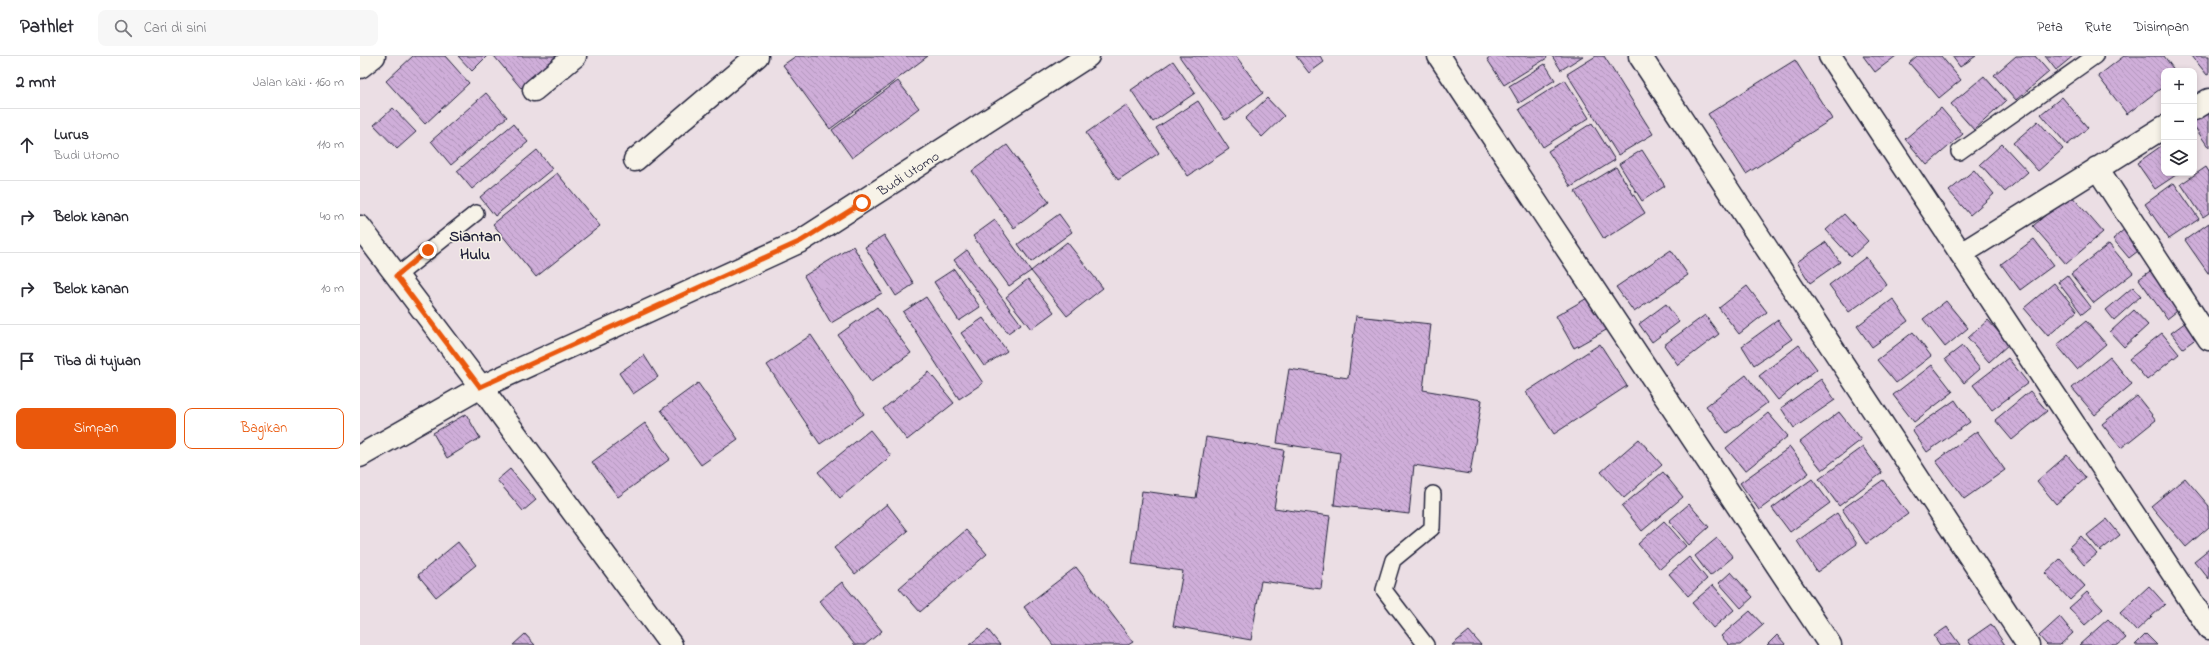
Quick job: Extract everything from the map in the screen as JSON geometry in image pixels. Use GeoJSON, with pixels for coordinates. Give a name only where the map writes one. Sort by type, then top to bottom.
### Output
{"type":"FeatureCollection","features":[{"type":"Feature","properties":{"kind":"street"},"geometry":{"type":"LineString","coordinates":[[360,67],[374,56]]}},
{"type":"Feature","properties":{"kind":"street"},"geometry":{"type":"LineString","coordinates":[[534,90],[575,56]]}},
{"type":"Feature","properties":{"kind":"street"},"geometry":{"type":"LineString","coordinates":[[634,160],[757,56]]}},
{"type":"Feature","properties":{"kind":"street","name":"Budi Utomo"},"geometry":{"type":"LineString","coordinates":[[360,456],[480,387],[801,241],[1088,56]]}},
{"type":"Feature","properties":{"kind":"street"},"geometry":{"type":"LineString","coordinates":[[1440,56],[1830,645]]}},
{"type":"Feature","properties":{"kind":"street"},"geometry":{"type":"LineString","coordinates":[[1640,56],[2028,645]]}},
{"type":"Feature","properties":{"kind":"street"},"geometry":{"type":"LineString","coordinates":[[1830,56],[2209,628]]}},
{"type":"Feature","properties":{"kind":"street"},"geometry":{"type":"LineString","coordinates":[[2197,107],[2209,100]]}},
{"type":"Feature","properties":{"kind":"street"},"geometry":{"type":"LineString","coordinates":[[1961,254],[2161,129]]}},
{"type":"Feature","properties":{"kind":"street"},"geometry":{"type":"LineString","coordinates":[[2097,168],[2209,339]]}},
{"type":"Feature","properties":{"kind":"street"},"geometry":{"type":"LineString","coordinates":[[360,227],[670,645]]}},
{"type":"Feature","properties":{"kind":"lane"},"geometry":{"type":"LineString","coordinates":[[1959,152],[2095,56]]}},
{"type":"Feature","properties":{"kind":"lane"},"geometry":{"type":"LineString","coordinates":[[396,276],[476,213]]}},
{"type":"Feature","properties":{"kind":"lane"},"geometry":{"type":"LineString","coordinates":[[1426,645],[1384,590],[1393,560],[1432,528],[1433,494]]}},
{"type":"Feature","properties":{"kind":"building"},"geometry":{"type":"Polygon","coordinates":[[[413,56],[445,56],[469,83],[425,124],[386,81],[413,56]]]}},
{"type":"Feature","properties":{"kind":"building"},"geometry":{"type":"Polygon","coordinates":[[[458,56],[487,56],[472,71],[458,56]]]}},
{"type":"Feature","properties":{"kind":"building"},"geometry":{"type":"Polygon","coordinates":[[[494,56],[559,56],[521,88],[494,56]]]}},
{"type":"Feature","properties":{"kind":"building"},"geometry":{"type":"Polygon","coordinates":[[[796,56],[928,56],[830,129],[783,65],[796,56]]]}},
{"type":"Feature","properties":{"kind":"building"},"geometry":{"type":"Polygon","coordinates":[[[1179,56],[1236,56],[1263,93],[1225,120],[1179,56]]]}},
{"type":"Feature","properties":{"kind":"building"},"geometry":{"type":"Polygon","coordinates":[[[1296,56],[1320,56],[1324,62],[1309,73],[1296,56]]]}},
{"type":"Feature","properties":{"kind":"building"},"geometry":{"type":"Polygon","coordinates":[[[1492,56],[1546,56],[1547,58],[1504,85],[1487,59],[1492,56]]]}},
{"type":"Feature","properties":{"kind":"building"},"geometry":{"type":"Polygon","coordinates":[[[1552,56],[1583,56],[1561,70],[1552,56]]]}},
{"type":"Feature","properties":{"kind":"building"},"geometry":{"type":"Polygon","coordinates":[[[1596,56],[1604,56],[1653,134],[1618,155],[1567,74],[1596,56]]]}},
{"type":"Feature","properties":{"kind":"building"},"geometry":{"type":"Polygon","coordinates":[[[1863,56],[1896,56],[1875,72],[1863,56]]]}},
{"type":"Feature","properties":{"kind":"building"},"geometry":{"type":"Polygon","coordinates":[[[1917,56],[1941,56],[1961,80],[1939,98],[1909,63],[1917,56]]]}},
{"type":"Feature","properties":{"kind":"building"},"geometry":{"type":"Polygon","coordinates":[[[1952,56],[1976,56],[1960,67],[1952,56]]]}},
{"type":"Feature","properties":{"kind":"building"},"geometry":{"type":"Polygon","coordinates":[[[2016,56],[2035,56],[2049,72],[2016,100],[1994,75],[2016,56]]]}},
{"type":"Feature","properties":{"kind":"building"},"geometry":{"type":"Polygon","coordinates":[[[2045,56],[2073,56],[2056,70],[2045,56]]]}},
{"type":"Feature","properties":{"kind":"building"},"geometry":{"type":"Polygon","coordinates":[[[2124,56],[2164,56],[2173,68],[2161,68],[2161,88],[2127,114],[2098,76],[2124,56]]]}},
{"type":"Feature","properties":{"kind":"building"},"geometry":{"type":"Polygon","coordinates":[[[2192,56],[2209,56],[2209,74],[2207,75],[2192,56]]]}},
{"type":"Feature","properties":{"kind":"building"},"geometry":{"type":"Polygon","coordinates":[[[1795,60],[1832,119],[1746,174],[1708,114],[1795,60]]]}},
{"type":"Feature","properties":{"kind":"building"},"geometry":{"type":"Polygon","coordinates":[[[1173,61],[1195,93],[1153,122],[1131,90],[1173,61]]]}},
{"type":"Feature","properties":{"kind":"building"},"geometry":{"type":"Polygon","coordinates":[[[1545,64],[1555,80],[1519,103],[1509,86],[1545,64]]]}},
{"type":"Feature","properties":{"kind":"building"},"geometry":{"type":"Polygon","coordinates":[[[1984,76],[2006,101],[1974,130],[1951,104],[1984,76]]]}},
{"type":"Feature","properties":{"kind":"building"},"geometry":{"type":"Polygon","coordinates":[[[1565,80],[1589,118],[1543,147],[1519,109],[1565,80]]]}},
{"type":"Feature","properties":{"kind":"building"},"geometry":{"type":"Polygon","coordinates":[[[898,81],[919,108],[852,158],[832,130],[898,81]]]}},
{"type":"Feature","properties":{"kind":"building"},"geometry":{"type":"Polygon","coordinates":[[[486,93],[507,117],[451,165],[431,141],[486,93]]]}},
{"type":"Feature","properties":{"kind":"building"},"geometry":{"type":"Polygon","coordinates":[[[2062,97],[2088,128],[2067,145],[2041,114],[2062,97]]]}},
{"type":"Feature","properties":{"kind":"building"},"geometry":{"type":"Polygon","coordinates":[[[1267,98],[1284,116],[1262,137],[1245,119],[1267,98]]]}},
{"type":"Feature","properties":{"kind":"building"},"geometry":{"type":"Polygon","coordinates":[[[1198,101],[1229,149],[1188,176],[1156,128],[1198,101]]]}},
{"type":"Feature","properties":{"kind":"building"},"geometry":{"type":"Polygon","coordinates":[[[1126,105],[1159,153],[1118,180],[1086,133],[1126,105]]]}},
{"type":"Feature","properties":{"kind":"building"},"geometry":{"type":"Polygon","coordinates":[[[393,108],[416,132],[397,149],[374,125],[393,108]]]}},
{"type":"Feature","properties":{"kind":"building"},"geometry":{"type":"Polygon","coordinates":[[[1941,108],[1963,134],[1927,165],[1905,139],[1941,108]]]}},
{"type":"Feature","properties":{"kind":"building"},"geometry":{"type":"Polygon","coordinates":[[[2209,110],[2209,148],[2197,130],[2197,119],[2209,110]]]}},
{"type":"Feature","properties":{"kind":"building"},"geometry":{"type":"Polygon","coordinates":[[[2038,121],[2063,149],[2038,171],[2013,143],[2038,121]]]}},
{"type":"Feature","properties":{"kind":"building"},"geometry":{"type":"Polygon","coordinates":[[[1592,123],[1615,160],[1571,187],[1548,151],[1592,123]]]}},
{"type":"Feature","properties":{"kind":"building"},"geometry":{"type":"Polygon","coordinates":[[[513,124],[528,142],[472,189],[457,171],[513,124]]]}},
{"type":"Feature","properties":{"kind":"building"},"geometry":{"type":"Polygon","coordinates":[[[2002,144],[2028,172],[2005,192],[1980,164],[2002,144]]]}},
{"type":"Feature","properties":{"kind":"building"},"geometry":{"type":"Polygon","coordinates":[[[1007,145],[1049,202],[1014,228],[972,171],[1007,145]]]}},
{"type":"Feature","properties":{"kind":"building"},"geometry":{"type":"Polygon","coordinates":[[[2161,146],[2161,176],[2174,176],[2155,189],[2137,163],[2161,146]]]}},
{"type":"Feature","properties":{"kind":"building"},"geometry":{"type":"Polygon","coordinates":[[[537,150],[552,169],[495,216],[480,197],[537,150]]]}},
{"type":"Feature","properties":{"kind":"building"},"geometry":{"type":"Polygon","coordinates":[[[1642,150],[1665,186],[1642,201],[1619,164],[1642,150]]]}},
{"type":"Feature","properties":{"kind":"building"},"geometry":{"type":"Polygon","coordinates":[[[1616,167],[1645,213],[1604,239],[1575,192],[1616,167]]]}},
{"type":"Feature","properties":{"kind":"building"},"geometry":{"type":"Polygon","coordinates":[[[2206,167],[2209,172],[2209,213],[2203,217],[2181,184],[2193,176],[2197,176],[2197,173],[2206,167]]]}},
{"type":"Feature","properties":{"kind":"building"},"geometry":{"type":"Polygon","coordinates":[[[1974,170],[1994,194],[1970,215],[1949,191],[1974,170]]]}},
{"type":"Feature","properties":{"kind":"building"},"geometry":{"type":"Polygon","coordinates":[[[557,173],[600,226],[536,277],[493,224],[557,173]]]}},
{"type":"Feature","properties":{"kind":"building"},"geometry":{"type":"Polygon","coordinates":[[[2174,183],[2199,219],[2169,239],[2145,204],[2174,183]]]}},
{"type":"Feature","properties":{"kind":"building"},"geometry":{"type":"Polygon","coordinates":[[[2070,194],[2103,232],[2066,264],[2033,226],[2070,194]]]}},
{"type":"Feature","properties":{"kind":"building"},"geometry":{"type":"Polygon","coordinates":[[[1059,214],[1072,232],[1031,262],[1018,244],[1059,214]]]}},
{"type":"Feature","properties":{"kind":"building"},"geometry":{"type":"Polygon","coordinates":[[[1844,214],[1868,241],[1851,257],[1826,230],[1844,214]]]}},
{"type":"Feature","properties":{"kind":"building"},"geometry":{"type":"Polygon","coordinates":[[[995,220],[1031,271],[1009,286],[973,236],[995,220]]]}},
{"type":"Feature","properties":{"kind":"building"},"geometry":{"type":"Polygon","coordinates":[[[2209,223],[2209,273],[2208,273],[2185,240],[2209,223]]]}},
{"type":"Feature","properties":{"kind":"building"},"geometry":{"type":"Polygon","coordinates":[[[2126,228],[2142,248],[2129,258],[2113,239],[2126,228]]]}},
{"type":"Feature","properties":{"kind":"building"},"geometry":{"type":"Polygon","coordinates":[[[884,235],[914,284],[896,296],[865,247],[884,235]]]}},
{"type":"Feature","properties":{"kind":"building"},"geometry":{"type":"Polygon","coordinates":[[[2034,239],[2054,265],[2020,290],[2001,264],[2034,239]]]}},
{"type":"Feature","properties":{"kind":"building"},"geometry":{"type":"Polygon","coordinates":[[[1067,242],[1103,288],[1067,316],[1031,271],[1067,242]]]}},
{"type":"Feature","properties":{"kind":"building"},"geometry":{"type":"Polygon","coordinates":[[[1826,242],[1840,262],[1810,283],[1797,262],[1826,242]]]}},
{"type":"Feature","properties":{"kind":"building"},"geometry":{"type":"Polygon","coordinates":[[[2109,244],[2133,273],[2094,303],[2071,274],[2109,244]]]}},
{"type":"Feature","properties":{"kind":"building"},"geometry":{"type":"Polygon","coordinates":[[[853,246],[882,293],[831,323],[804,276],[853,246]]]}},
{"type":"Feature","properties":{"kind":"building"},"geometry":{"type":"Polygon","coordinates":[[[967,250],[1021,324],[1008,333],[954,260],[967,250]]]}},
{"type":"Feature","properties":{"kind":"building"},"geometry":{"type":"Polygon","coordinates":[[[1671,250],[1688,275],[1634,312],[1616,287],[1671,250]]]}},
{"type":"Feature","properties":{"kind":"building"},"geometry":{"type":"Polygon","coordinates":[[[1866,257],[1887,285],[1849,312],[1829,285],[1866,257]]]}},
{"type":"Feature","properties":{"kind":"building"},"geometry":{"type":"Polygon","coordinates":[[[954,269],[980,307],[959,321],[934,282],[954,269]]]}},
{"type":"Feature","properties":{"kind":"building"},"geometry":{"type":"Polygon","coordinates":[[[2153,269],[2181,308],[2167,319],[2139,279],[2153,269]]]}},
{"type":"Feature","properties":{"kind":"building"},"geometry":{"type":"Polygon","coordinates":[[[2067,275],[2091,307],[2082,314],[2058,282],[2067,275]]]}},
{"type":"Feature","properties":{"kind":"building"},"geometry":{"type":"Polygon","coordinates":[[[1028,279],[1054,312],[1031,329],[1006,297],[1028,279]]]}},
{"type":"Feature","properties":{"kind":"building"},"geometry":{"type":"Polygon","coordinates":[[[2054,283],[2077,311],[2048,336],[2024,308],[2054,283]]]}},
{"type":"Feature","properties":{"kind":"building"},"geometry":{"type":"Polygon","coordinates":[[[1747,286],[1767,312],[1739,334],[1719,308],[1747,286]]]}},
{"type":"Feature","properties":{"kind":"building"},"geometry":{"type":"Polygon","coordinates":[[[2133,287],[2141,296],[2114,320],[2106,310],[2133,287]]]}},
{"type":"Feature","properties":{"kind":"building"},"geometry":{"type":"Polygon","coordinates":[[[926,297],[983,383],[959,399],[903,312],[926,297]]]}},
{"type":"Feature","properties":{"kind":"building"},"geometry":{"type":"Polygon","coordinates":[[[1589,297],[1608,329],[1574,348],[1556,316],[1589,297]]]}},
{"type":"Feature","properties":{"kind":"building"},"geometry":{"type":"Polygon","coordinates":[[[1893,299],[1908,321],[1872,347],[1857,326],[1893,299]]]}},
{"type":"Feature","properties":{"kind":"building"},"geometry":{"type":"Polygon","coordinates":[[[1946,301],[1968,328],[1945,347],[1923,319],[1946,301]]]}},
{"type":"Feature","properties":{"kind":"building"},"geometry":{"type":"Polygon","coordinates":[[[1666,304],[1679,322],[1652,342],[1639,324],[1666,304]]]}},
{"type":"Feature","properties":{"kind":"building"},"geometry":{"type":"Polygon","coordinates":[[[877,307],[911,353],[871,382],[838,335],[877,307]]]}},
{"type":"Feature","properties":{"kind":"building"},"geometry":{"type":"Polygon","coordinates":[[[2134,310],[2148,325],[2124,347],[2110,332],[2134,310]]]}},
{"type":"Feature","properties":{"kind":"building"},"geometry":{"type":"Polygon","coordinates":[[[1705,315],[1719,334],[1678,365],[1664,345],[1705,315]]]}},
{"type":"Feature","properties":{"kind":"building"},"geometry":{"type":"Polygon","coordinates":[[[1356,316],[1431,324],[1423,390],[1482,400],[1470,474],[1414,465],[1409,514],[1334,505],[1340,453],[1277,443],[1289,369],[1348,378],[1356,316]]]}},
{"type":"Feature","properties":{"kind":"building"},"geometry":{"type":"Polygon","coordinates":[[[983,318],[1007,351],[984,366],[961,333],[983,318]]]}},
{"type":"Feature","properties":{"kind":"building"},"geometry":{"type":"Polygon","coordinates":[[[1778,320],[1792,339],[1754,365],[1742,346],[1778,320]]]}},
{"type":"Feature","properties":{"kind":"building"},"geometry":{"type":"Polygon","coordinates":[[[1988,320],[2009,344],[1989,362],[1968,338],[1988,320]]]}},
{"type":"Feature","properties":{"kind":"building"},"geometry":{"type":"Polygon","coordinates":[[[2086,321],[2106,344],[2077,369],[2057,345],[2086,321]]]}},
{"type":"Feature","properties":{"kind":"building"},"geometry":{"type":"Polygon","coordinates":[[[2186,322],[2197,338],[2183,348],[2171,333],[2186,322]]]}},
{"type":"Feature","properties":{"kind":"building"},"geometry":{"type":"Polygon","coordinates":[[[1913,332],[1931,356],[1896,383],[1877,360],[1913,332]]]}},
{"type":"Feature","properties":{"kind":"building"},"geometry":{"type":"Polygon","coordinates":[[[2162,333],[2179,354],[2147,380],[2129,359],[2162,333]]]}},
{"type":"Feature","properties":{"kind":"building"},"geometry":{"type":"Polygon","coordinates":[[[811,335],[864,414],[820,444],[767,365],[811,335]]]}},
{"type":"Feature","properties":{"kind":"building"},"geometry":{"type":"Polygon","coordinates":[[[1600,344],[1627,386],[1554,434],[1526,392],[1600,344]]]}},
{"type":"Feature","properties":{"kind":"building"},"geometry":{"type":"Polygon","coordinates":[[[1799,345],[1817,369],[1778,400],[1759,376],[1799,345]]]}},
{"type":"Feature","properties":{"kind":"building"},"geometry":{"type":"Polygon","coordinates":[[[1962,346],[1980,369],[1964,383],[1945,359],[1962,346]]]}},
{"type":"Feature","properties":{"kind":"building"},"geometry":{"type":"Polygon","coordinates":[[[644,355],[658,377],[633,394],[619,373],[644,355]]]}},
{"type":"Feature","properties":{"kind":"building"},"geometry":{"type":"Polygon","coordinates":[[[2110,357],[2132,384],[2095,415],[2072,388],[2110,357]]]}},
{"type":"Feature","properties":{"kind":"building"},"geometry":{"type":"Polygon","coordinates":[[[2008,358],[2028,383],[1992,410],[1973,385],[2008,358]]]}},
{"type":"Feature","properties":{"kind":"building"},"geometry":{"type":"Polygon","coordinates":[[[1932,365],[1953,392],[1914,422],[1893,395],[1932,365]]]}},
{"type":"Feature","properties":{"kind":"building"},"geometry":{"type":"Polygon","coordinates":[[[929,372],[954,403],[907,440],[883,409],[929,372]]]}},
{"type":"Feature","properties":{"kind":"building"},"geometry":{"type":"Polygon","coordinates":[[[1746,375],[1767,403],[1727,433],[1706,406],[1746,375]]]}},
{"type":"Feature","properties":{"kind":"building"},"geometry":{"type":"Polygon","coordinates":[[[1821,379],[1835,400],[1794,428],[1781,408],[1821,379]]]}},
{"type":"Feature","properties":{"kind":"building"},"geometry":{"type":"Polygon","coordinates":[[[698,383],[738,439],[701,465],[661,410],[698,383]]]}},
{"type":"Feature","properties":{"kind":"building"},"geometry":{"type":"Polygon","coordinates":[[[2030,391],[2047,411],[2012,440],[1995,420],[2030,391]]]}},
{"type":"Feature","properties":{"kind":"building"},"geometry":{"type":"Polygon","coordinates":[[[2137,396],[2156,420],[2121,448],[2102,424],[2137,396]]]}},
{"type":"Feature","properties":{"kind":"building"},"geometry":{"type":"Polygon","coordinates":[[[1955,400],[1970,422],[1927,452],[1912,430],[1955,400]]]}},
{"type":"Feature","properties":{"kind":"building"},"geometry":{"type":"Polygon","coordinates":[[[1839,412],[1861,440],[1822,470],[1800,442],[1839,412]]]}},
{"type":"Feature","properties":{"kind":"building"},"geometry":{"type":"Polygon","coordinates":[[[1768,413],[1788,436],[1745,471],[1726,448],[1768,413]]]}},
{"type":"Feature","properties":{"kind":"building"},"geometry":{"type":"Polygon","coordinates":[[[466,414],[480,438],[447,458],[433,433],[466,414]]]}},
{"type":"Feature","properties":{"kind":"building"},"geometry":{"type":"Polygon","coordinates":[[[645,423],[670,459],[618,497],[592,462],[645,423]]]}},
{"type":"Feature","properties":{"kind":"building"},"geometry":{"type":"Polygon","coordinates":[[[870,430],[891,456],[840,498],[818,472],[870,430]]]}},
{"type":"Feature","properties":{"kind":"building"},"geometry":{"type":"Polygon","coordinates":[[[1977,431],[2005,470],[1964,499],[1936,461],[1977,431]]]}},
{"type":"Feature","properties":{"kind":"building"},"geometry":{"type":"Polygon","coordinates":[[[1206,437],[1284,450],[1274,508],[1330,516],[1321,589],[1261,581],[1251,640],[1173,626],[1183,571],[1132,564],[1142,491],[1196,498],[1206,437]]]}},
{"type":"Feature","properties":{"kind":"building"},"geometry":{"type":"Polygon","coordinates":[[[1639,439],[1662,465],[1624,498],[1601,472],[1639,439]]]}},
{"type":"Feature","properties":{"kind":"building"},"geometry":{"type":"Polygon","coordinates":[[[1790,447],[1809,473],[1759,510],[1740,483],[1790,447]]]}},
{"type":"Feature","properties":{"kind":"building"},"geometry":{"type":"Polygon","coordinates":[[[1863,447],[1882,473],[1839,506],[1819,479],[1863,447]]]}},
{"type":"Feature","properties":{"kind":"building"},"geometry":{"type":"Polygon","coordinates":[[[2067,455],[2086,478],[2056,504],[2037,481],[2067,455]]]}},
{"type":"Feature","properties":{"kind":"building"},"geometry":{"type":"Polygon","coordinates":[[[510,469],[536,500],[523,511],[497,480],[510,469]]]}},
{"type":"Feature","properties":{"kind":"building"},"geometry":{"type":"Polygon","coordinates":[[[1663,472],[1683,497],[1642,531],[1622,506],[1663,472]]]}},
{"type":"Feature","properties":{"kind":"building"},"geometry":{"type":"Polygon","coordinates":[[[2185,478],[2209,506],[2209,527],[2186,547],[2151,506],[2185,478]]]}},
{"type":"Feature","properties":{"kind":"building"},"geometry":{"type":"Polygon","coordinates":[[[1812,479],[1830,503],[1790,532],[1772,508],[1812,479]]]}},
{"type":"Feature","properties":{"kind":"building"},"geometry":{"type":"Polygon","coordinates":[[[1883,480],[1908,514],[1866,544],[1842,509],[1883,480]]]}},
{"type":"Feature","properties":{"kind":"building"},"geometry":{"type":"Polygon","coordinates":[[[887,504],[908,531],[855,574],[834,548],[887,504]]]}},
{"type":"Feature","properties":{"kind":"building"},"geometry":{"type":"Polygon","coordinates":[[[1689,504],[1709,527],[1689,545],[1669,521],[1689,504]]]}},
{"type":"Feature","properties":{"kind":"building"},"geometry":{"type":"Polygon","coordinates":[[[1837,513],[1857,544],[1817,572],[1797,541],[1837,513]]]}},
{"type":"Feature","properties":{"kind":"building"},"geometry":{"type":"Polygon","coordinates":[[[2107,519],[2120,535],[2100,551],[2087,535],[2107,519]]]}},
{"type":"Feature","properties":{"kind":"building"},"geometry":{"type":"Polygon","coordinates":[[[1664,521],[1686,546],[1660,569],[1638,544],[1664,521]]]}},
{"type":"Feature","properties":{"kind":"building"},"geometry":{"type":"Polygon","coordinates":[[[966,530],[987,554],[920,612],[899,588],[966,530]]]}},
{"type":"Feature","properties":{"kind":"building"},"geometry":{"type":"Polygon","coordinates":[[[2081,536],[2097,554],[2084,565],[2069,547],[2081,536]]]}},
{"type":"Feature","properties":{"kind":"building"},"geometry":{"type":"Polygon","coordinates":[[[1717,538],[1733,557],[1710,576],[1695,556],[1717,538]]]}},
{"type":"Feature","properties":{"kind":"building"},"geometry":{"type":"Polygon","coordinates":[[[458,542],[476,565],[436,597],[418,575],[458,542]]]}},
{"type":"Feature","properties":{"kind":"building"},"geometry":{"type":"Polygon","coordinates":[[[2209,549],[2209,579],[2194,561],[2209,549]]]}},
{"type":"Feature","properties":{"kind":"building"},"geometry":{"type":"Polygon","coordinates":[[[1689,557],[1707,579],[1688,596],[1669,574],[1689,557]]]}},
{"type":"Feature","properties":{"kind":"building"},"geometry":{"type":"Polygon","coordinates":[[[2060,559],[2085,586],[2070,600],[2045,573],[2060,559]]]}},
{"type":"Feature","properties":{"kind":"building"},"geometry":{"type":"Polygon","coordinates":[[[1076,567],[1133,642],[1128,645],[1053,645],[1024,607],[1076,567]]]}},
{"type":"Feature","properties":{"kind":"building"},"geometry":{"type":"Polygon","coordinates":[[[1731,572],[1753,597],[1741,608],[1719,583],[1731,572]]]}},
{"type":"Feature","properties":{"kind":"building"},"geometry":{"type":"Polygon","coordinates":[[[842,582],[882,631],[865,645],[855,645],[819,601],[842,582]]]}},
{"type":"Feature","properties":{"kind":"building"},"geometry":{"type":"Polygon","coordinates":[[[1713,585],[1734,610],[1713,628],[1692,603],[1713,585]]]}},
{"type":"Feature","properties":{"kind":"building"},"geometry":{"type":"Polygon","coordinates":[[[2149,586],[2165,604],[2136,631],[2120,613],[2149,586]]]}},
{"type":"Feature","properties":{"kind":"building"},"geometry":{"type":"Polygon","coordinates":[[[2087,592],[2103,609],[2085,625],[2069,608],[2087,592]]]}},
{"type":"Feature","properties":{"kind":"building"},"geometry":{"type":"Polygon","coordinates":[[[1750,611],[1763,625],[1740,645],[1729,645],[1721,636],[1750,611]]]}},
{"type":"Feature","properties":{"kind":"building"},"geometry":{"type":"Polygon","coordinates":[[[2060,617],[2073,633],[2060,645],[2047,645],[2039,636],[2060,617]]]}},
{"type":"Feature","properties":{"kind":"building"},"geometry":{"type":"Polygon","coordinates":[[[2108,619],[2126,638],[2118,645],[2079,645],[2108,619]]]}},
{"type":"Feature","properties":{"kind":"building"},"geometry":{"type":"Polygon","coordinates":[[[1991,624],[2005,645],[1971,645],[1968,640],[1991,624]]]}},
{"type":"Feature","properties":{"kind":"building"},"geometry":{"type":"Polygon","coordinates":[[[1947,627],[1960,645],[1940,645],[1934,636],[1947,627]]]}},
{"type":"Feature","properties":{"kind":"building"},"geometry":{"type":"Polygon","coordinates":[[[988,630],[1000,645],[969,645],[988,630]]]}},
{"type":"Feature","properties":{"kind":"building"},"geometry":{"type":"Polygon","coordinates":[[[1469,631],[1481,645],[1452,645],[1469,631]]]}},
{"type":"Feature","properties":{"kind":"building"},"geometry":{"type":"Polygon","coordinates":[[[525,634],[535,645],[513,645],[525,634]]]}},
{"type":"Feature","properties":{"kind":"building"},"geometry":{"type":"Polygon","coordinates":[[[2146,634],[2157,645],[2135,645],[2146,634]]]}},
{"type":"Feature","properties":{"kind":"building"},"geometry":{"type":"Polygon","coordinates":[[[1777,635],[1786,645],[1767,645],[1777,635]]]}},
{"type":"Feature","properties":{"kind":"district","name":"Siantan Hulu"},"geometry":{"type":"Point","coordinates":[475,244]}},
{"type":"Feature","properties":{"kind":"route"},"geometry":{"type":"LineString","coordinates":[[428,250],[396,276],[480,387],[714,282],[801,241],[862,203]]}}]}
